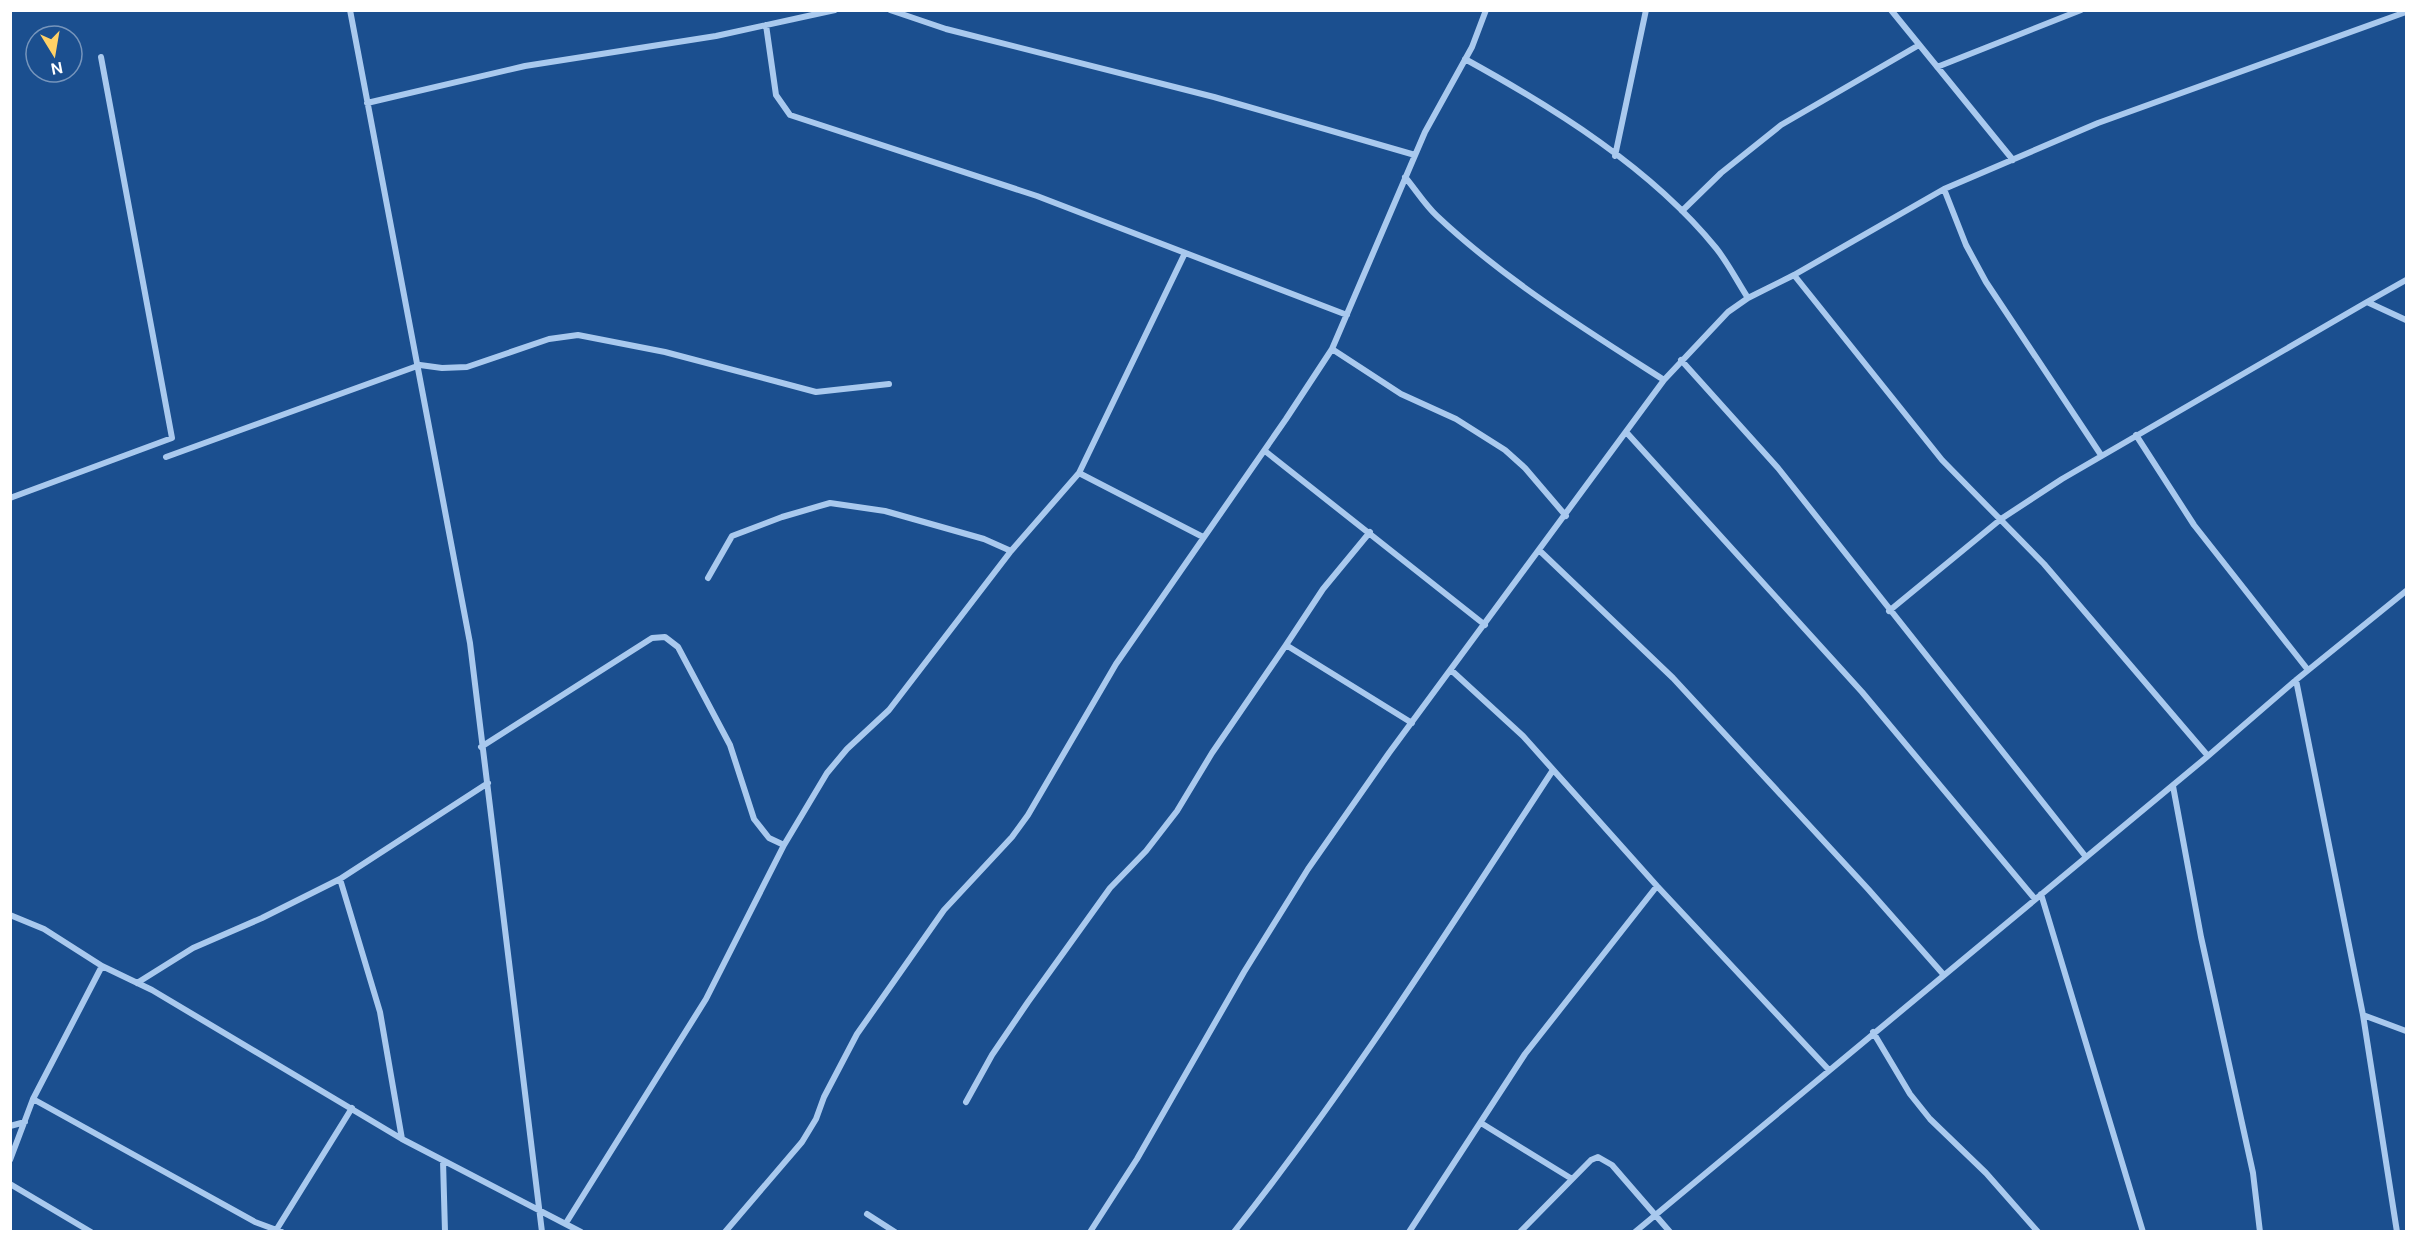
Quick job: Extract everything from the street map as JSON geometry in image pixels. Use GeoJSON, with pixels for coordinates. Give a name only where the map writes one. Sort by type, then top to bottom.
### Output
{"type":"FeatureCollection","features":[{"type":"Feature","properties":{"kind":"street"},"geometry":{"type":"LineString","coordinates":[[350,10],[420,365],[471,643],[481,747],[488,783],[542,1232]]}},
{"type":"Feature","properties":{"kind":"street"},"geometry":{"type":"LineString","coordinates":[[367,103],[525,66],[716,36],[835,10]]}},
{"type":"Feature","properties":{"kind":"street"},"geometry":{"type":"LineString","coordinates":[[890,10],[946,29],[1214,97],[1415,155]]}},
{"type":"Feature","properties":{"kind":"street"},"geometry":{"type":"LineString","coordinates":[[725,1232],[802,1142],[816,1119],[824,1097],[857,1034],[944,910],[1012,837],[1029,815],[1116,664],[1265,451],[1332,349],[1405,177],[1465,59],[1486,10]]}},
{"type":"Feature","properties":{"kind":"street"},"geometry":{"type":"LineString","coordinates":[[1615,156],[1646,10]]}},
{"type":"Feature","properties":{"kind":"street"},"geometry":{"type":"LineString","coordinates":[[1891,10],[2013,159]]}},
{"type":"Feature","properties":{"kind":"street"},"geometry":{"type":"LineString","coordinates":[[1937,67],[2081,10]]}},
{"type":"Feature","properties":{"kind":"street"},"geometry":{"type":"LineString","coordinates":[[1090,1232],[1137,1160],[1244,972],[1308,869],[1412,723],[1664,380],[1728,312],[1748,298],[1794,275],[1944,189],[2154,102],[2406,12]]}},
{"type":"Feature","properties":{"kind":"street"},"geometry":{"type":"LineString","coordinates":[[766,25],[776,95],[790,115],[1036,196],[1347,315]]}},
{"type":"Feature","properties":{"kind":"street"},"geometry":{"type":"LineString","coordinates":[[1682,212],[1721,173],[1780,125],[1919,45]]}},
{"type":"Feature","properties":{"kind":"street"},"geometry":{"type":"LineString","coordinates":[[10,498],[172,438],[101,57]]}},
{"type":"Feature","properties":{"kind":"street"},"geometry":{"type":"LineString","coordinates":[[1465,59],[1538,100],[1615,156],[1682,212],[1717,249],[1748,298]]}},
{"type":"Feature","properties":{"kind":"street"},"geometry":{"type":"LineString","coordinates":[[1405,177],[1436,215],[1496,265],[1577,325],[1664,380]]}},
{"type":"Feature","properties":{"kind":"street"},"geometry":{"type":"LineString","coordinates":[[1944,189],[1966,245],[1986,282],[2101,455]]}},
{"type":"Feature","properties":{"kind":"street"},"geometry":{"type":"LineString","coordinates":[[566,1223],[706,999],[784,844],[827,773],[847,749],[890,710],[1011,551],[1079,473],[1185,253]]}},
{"type":"Feature","properties":{"kind":"street"},"geometry":{"type":"LineString","coordinates":[[1794,275],[1942,460],[2044,564],[2208,756]]}},
{"type":"Feature","properties":{"kind":"street"},"geometry":{"type":"LineString","coordinates":[[1889,611],[2001,519],[2101,455],[2276,357],[2406,280]]}},
{"type":"Feature","properties":{"kind":"street"},"geometry":{"type":"LineString","coordinates":[[2367,302],[2406,320]]}},
{"type":"Feature","properties":{"kind":"street"},"geometry":{"type":"LineString","coordinates":[[166,457],[420,365],[442,368],[467,367],[549,339],[579,335],[664,352],[816,392],[889,384]]}},
{"type":"Feature","properties":{"kind":"street"},"geometry":{"type":"LineString","coordinates":[[1332,349],[1401,393],[1455,419],[1505,450],[1525,468],[1566,516]]}},
{"type":"Feature","properties":{"kind":"street"},"geometry":{"type":"LineString","coordinates":[[1681,360],[1778,468],[1889,611],[2086,856]]}},
{"type":"Feature","properties":{"kind":"street"},"geometry":{"type":"LineString","coordinates":[[1627,433],[1862,692],[2038,897],[2143,1232]]}},
{"type":"Feature","properties":{"kind":"street"},"geometry":{"type":"LineString","coordinates":[[2136,435],[2194,525],[2308,670]]}},
{"type":"Feature","properties":{"kind":"street"},"geometry":{"type":"LineString","coordinates":[[1265,451],[1485,625]]}},
{"type":"Feature","properties":{"kind":"street"},"geometry":{"type":"LineString","coordinates":[[1079,473],[1203,537]]}},
{"type":"Feature","properties":{"kind":"street"},"geometry":{"type":"LineString","coordinates":[[708,578],[732,536],[782,516],[830,503],[885,512],[984,539],[1011,551]]}},
{"type":"Feature","properties":{"kind":"street"},"geometry":{"type":"LineString","coordinates":[[966,1102],[992,1055],[1028,1002],[1110,888],[1146,851],[1177,811],[1212,753],[1323,589],[1370,532]]}},
{"type":"Feature","properties":{"kind":"street"},"geometry":{"type":"LineString","coordinates":[[1540,550],[1672,678],[1868,889],[1943,974]]}},
{"type":"Feature","properties":{"kind":"street"},"geometry":{"type":"LineString","coordinates":[[1635,1232],[1828,1069],[2406,591]]}},
{"type":"Feature","properties":{"kind":"street"},"geometry":{"type":"LineString","coordinates":[[481,747],[652,638],[665,637],[678,647],[729,746],[754,819],[769,838],[784,844]]}},
{"type":"Feature","properties":{"kind":"street"},"geometry":{"type":"LineString","coordinates":[[1286,645],[1412,723]]}},
{"type":"Feature","properties":{"kind":"street"},"geometry":{"type":"LineString","coordinates":[[1452,670],[1523,736],[1657,886],[1828,1069]]}},
{"type":"Feature","properties":{"kind":"street"},"geometry":{"type":"LineString","coordinates":[[2296,680],[2363,1015],[2397,1232]]}},
{"type":"Feature","properties":{"kind":"street"},"geometry":{"type":"LineString","coordinates":[[1234,1232],[1297,1153],[1362,1061],[1470,901],[1552,770]]}},
{"type":"Feature","properties":{"kind":"street"},"geometry":{"type":"LineString","coordinates":[[137,983],[193,948],[287,906],[340,879],[488,783]]}},
{"type":"Feature","properties":{"kind":"street"},"geometry":{"type":"LineString","coordinates":[[2173,786],[2201,937],[2250,1162],[2260,1232]]}},
{"type":"Feature","properties":{"kind":"street"},"geometry":{"type":"LineString","coordinates":[[340,879],[380,1012],[402,1139]]}},
{"type":"Feature","properties":{"kind":"street"},"geometry":{"type":"LineString","coordinates":[[1409,1232],[1525,1054],[1657,886]]}},
{"type":"Feature","properties":{"kind":"street"},"geometry":{"type":"LineString","coordinates":[[10,915],[44,929],[102,966],[137,983],[402,1139],[581,1232]]}},
{"type":"Feature","properties":{"kind":"street"},"geometry":{"type":"LineString","coordinates":[[10,1160],[33,1099],[102,966]]}},
{"type":"Feature","properties":{"kind":"street"},"geometry":{"type":"LineString","coordinates":[[2363,1015],[2406,1031]]}},
{"type":"Feature","properties":{"kind":"street"},"geometry":{"type":"LineString","coordinates":[[1873,1032],[1910,1094],[1930,1119],[1986,1173],[2038,1232]]}},
{"type":"Feature","properties":{"kind":"street"},"geometry":{"type":"LineString","coordinates":[[33,1099],[255,1222],[278,1231],[352,1108]]}},
{"type":"Feature","properties":{"kind":"street"},"geometry":{"type":"LineString","coordinates":[[10,1126],[25,1122]]}},
{"type":"Feature","properties":{"kind":"street"},"geometry":{"type":"LineString","coordinates":[[1480,1123],[1572,1179]]}},
{"type":"Feature","properties":{"kind":"street"},"geometry":{"type":"LineString","coordinates":[[1520,1232],[1572,1179],[1598,1157],[1612,1165],[1670,1232]]}},
{"type":"Feature","properties":{"kind":"street"},"geometry":{"type":"LineString","coordinates":[[443,1161],[444,1232]]}},
{"type":"Feature","properties":{"kind":"street"},"geometry":{"type":"LineString","coordinates":[[10,1184],[91,1232]]}},
{"type":"Feature","properties":{"kind":"street"},"geometry":{"type":"LineString","coordinates":[[867,1214],[895,1232]]}}]}
